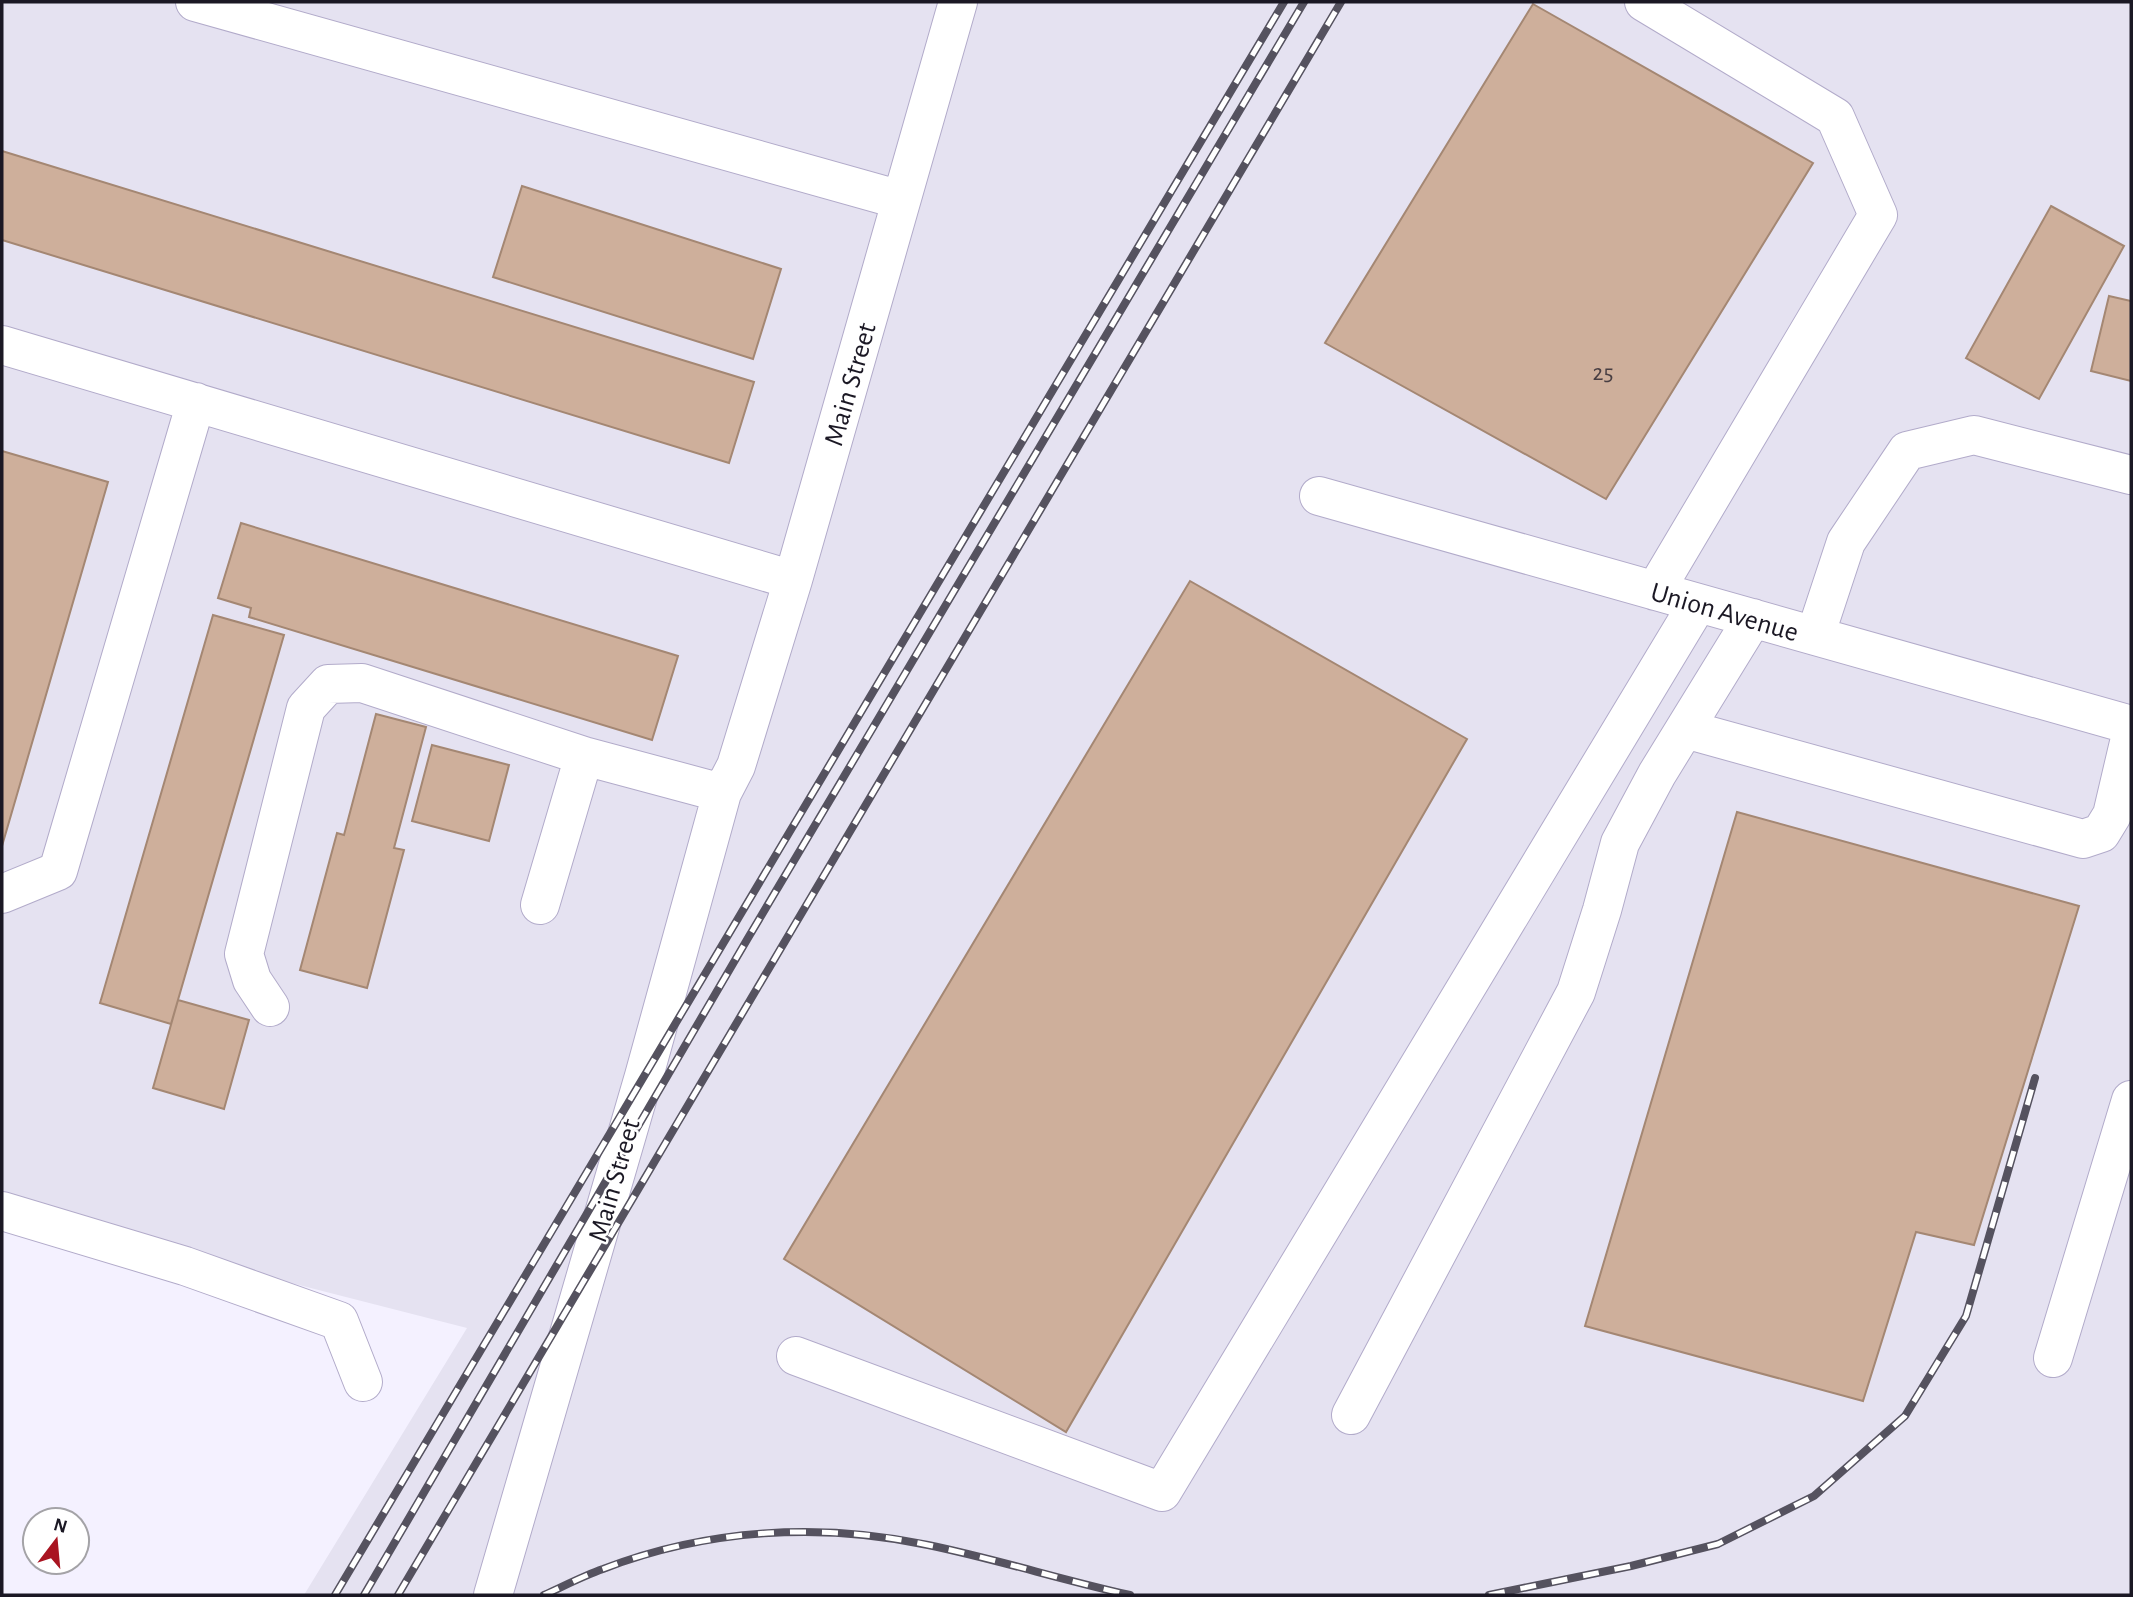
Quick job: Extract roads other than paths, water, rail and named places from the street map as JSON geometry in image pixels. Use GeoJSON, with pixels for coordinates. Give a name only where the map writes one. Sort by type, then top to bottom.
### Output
{"type":"FeatureCollection","features":[{"type":"Feature","properties":{"kind":"street"},"geometry":{"type":"LineString","coordinates":[[195,2],[901,200]]}},
{"type":"Feature","properties":{"kind":"street","name":"Main Street"},"geometry":{"type":"LineString","coordinates":[[493,1595],[729,779],[793,580],[958,2]]}},
{"type":"Feature","properties":{"kind":"street"},"geometry":{"type":"LineString","coordinates":[[1644,2],[1835,117],[1878,215],[1655,591]]}},
{"type":"Feature","properties":{"kind":"street"},"geometry":{"type":"LineString","coordinates":[[2,345],[793,580]]}},
{"type":"Feature","properties":{"kind":"street"},"geometry":{"type":"LineString","coordinates":[[2,894],[58,871],[196,402]]}},
{"type":"Feature","properties":{"kind":"street"},"geometry":{"type":"LineString","coordinates":[[1815,636],[1846,542],[1907,451],[1974,435],[2131,475]]}},
{"type":"Feature","properties":{"kind":"street","name":"Union Avenue"},"geometry":{"type":"LineString","coordinates":[[1320,496],[2131,725]]}},
{"type":"Feature","properties":{"kind":"street"},"geometry":{"type":"LineString","coordinates":[[796,1356],[1162,1492],[1698,603]]}},
{"type":"Feature","properties":{"kind":"street"},"geometry":{"type":"LineString","coordinates":[[1351,1415],[1576,992],[1620,843],[1657,774],[1754,618]]}},
{"type":"Feature","properties":{"kind":"street"},"geometry":{"type":"LineString","coordinates":[[270,1007],[252,980],[244,954],[306,708],[328,684],[362,683],[584,756],[729,779]]}},
{"type":"Feature","properties":{"kind":"street"},"geometry":{"type":"LineString","coordinates":[[1685,729],[2083,839],[2101,833],[2112,815],[2131,734]]}},
{"type":"Feature","properties":{"kind":"street"},"geometry":{"type":"LineString","coordinates":[[540,905],[584,756]]}},
{"type":"Feature","properties":{"kind":"street","name":"Main Street"},"geometry":{"type":"LineString","coordinates":[[514,1595],[684,1007],[737,798],[729,779]]}},
{"type":"Feature","properties":{"kind":"street"},"geometry":{"type":"LineString","coordinates":[[2053,1358],[2131,1100]]}},
{"type":"Feature","properties":{"kind":"street"},"geometry":{"type":"LineString","coordinates":[[2,1210],[185,1266],[339,1321],[363,1382]]}},
{"type":"Feature","properties":{"kind":"railway"},"geometry":{"type":"LineString","coordinates":[[335,1595],[1284,2]]}},
{"type":"Feature","properties":{"kind":"railway"},"geometry":{"type":"LineString","coordinates":[[364,1595],[748,938],[1304,2]]}},
{"type":"Feature","properties":{"kind":"railway"},"geometry":{"type":"LineString","coordinates":[[398,1595],[1341,2]]}},
{"type":"Feature","properties":{"kind":"railway"},"geometry":{"type":"LineString","coordinates":[[1489,1595],[1631,1566],[1718,1544],[1814,1496],[1905,1416],[1966,1316],[2035,1078]]}},
{"type":"Feature","properties":{"kind":"railway"},"geometry":{"type":"LineString","coordinates":[[544,1595],[603,1569],[682,1545],[764,1533],[805,1532],[846,1533],[928,1545],[1130,1595]]}}]}
